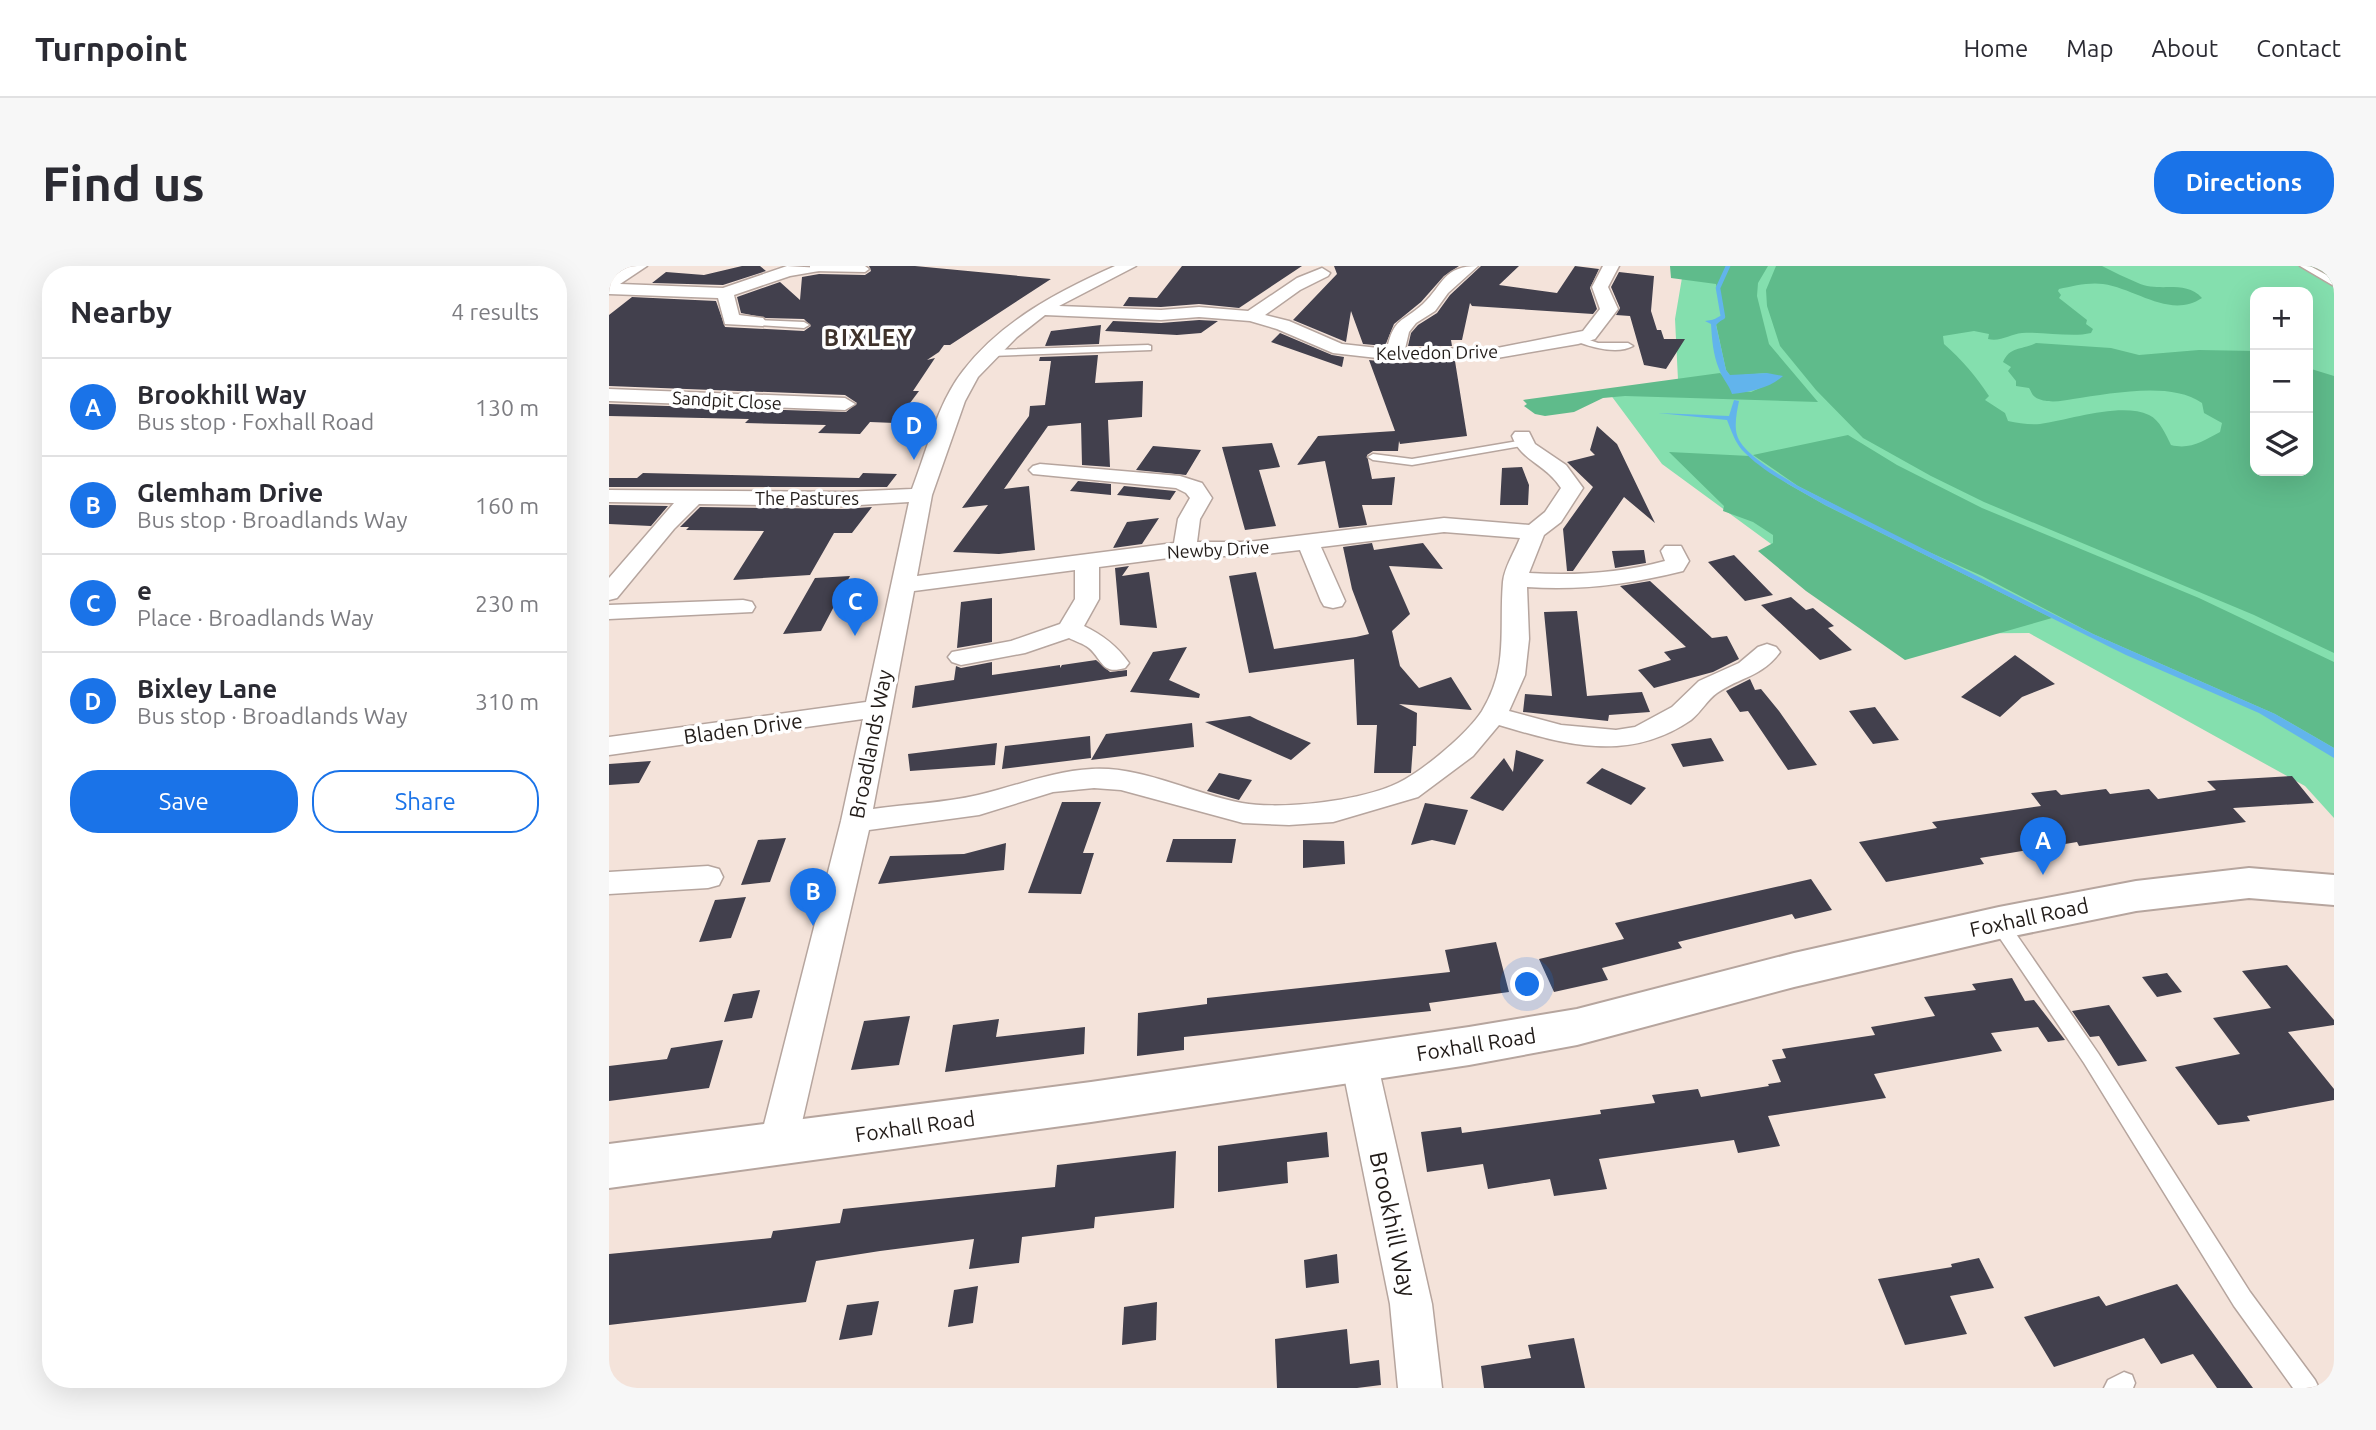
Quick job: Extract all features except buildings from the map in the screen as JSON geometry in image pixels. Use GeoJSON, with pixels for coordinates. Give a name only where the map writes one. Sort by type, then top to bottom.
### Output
{"type":"FeatureCollection","features":[{"type":"Feature","properties":{"kind":"street"},"geometry":{"type":"LineString","coordinates":[[609,287],[639,266]]}},
{"type":"Feature","properties":{"kind":"street","name":"Broadlands Way"},"geometry":{"type":"LineString","coordinates":[[778,1144],[856,821],[921,495],[955,401],[970,374],[1011,333],[1041,310],[1077,289],[1128,266]]}},
{"type":"Feature","properties":{"kind":"street"},"geometry":{"type":"LineString","coordinates":[[1395,355],[1400,331],[1410,318],[1429,307],[1443,289],[1470,266]]}},
{"type":"Feature","properties":{"kind":"street"},"geometry":{"type":"LineString","coordinates":[[1578,339],[1589,335],[1609,309],[1600,287],[1611,266]]}},
{"type":"Feature","properties":{"kind":"street"},"geometry":{"type":"LineString","coordinates":[[609,287],[725,293],[787,271],[813,268]]}},
{"type":"Feature","properties":{"kind":"street"},"geometry":{"type":"LineString","coordinates":[[1251,316],[1281,298],[1297,283],[1322,274]]}},
{"type":"Feature","properties":{"kind":"street"},"geometry":{"type":"LineString","coordinates":[[725,293],[731,320],[757,322]]}},
{"type":"Feature","properties":{"kind":"street","name":"Kelvedon Drive"},"geometry":{"type":"LineString","coordinates":[[1041,310],[1080,314],[1161,315],[1199,312],[1251,316],[1283,325],[1339,349],[1395,355],[1497,353],[1578,339]]}},
{"type":"Feature","properties":{"kind":"street","name":"Sandpit Close"},"geometry":{"type":"LineString","coordinates":[[609,395],[845,404]]}},
{"type":"Feature","properties":{"kind":"street"},"geometry":{"type":"LineString","coordinates":[[856,821],[979,806],[1051,783],[1094,778],[1121,780],[1243,813],[1289,815],[1333,812],[1408,790],[1463,750],[1493,715],[1512,675],[1516,639],[1515,579],[1534,532],[1553,517],[1571,488],[1558,467],[1533,454],[1523,439]]}},
{"type":"Feature","properties":{"kind":"street"},"geometry":{"type":"LineString","coordinates":[[1040,470],[1180,482],[1194,488],[1201,498],[1189,519],[1184,549]]}},
{"type":"Feature","properties":{"kind":"street","name":"The Pastures"},"geometry":{"type":"LineString","coordinates":[[609,496],[843,499],[921,495]]}},
{"type":"Feature","properties":{"kind":"street"},"geometry":{"type":"LineString","coordinates":[[609,593],[647,545],[692,498]]}},
{"type":"Feature","properties":{"kind":"street","name":"Newby Drive"},"geometry":{"type":"LineString","coordinates":[[903,585],[1184,549],[1248,549],[1444,525],[1534,532]]}},
{"type":"Feature","properties":{"kind":"street"},"geometry":{"type":"LineString","coordinates":[[1308,542],[1333,601]]}},
{"type":"Feature","properties":{"kind":"street"},"geometry":{"type":"LineString","coordinates":[[1515,579],[1569,584],[1614,580],[1675,566],[1677,561],[1673,551]]}},
{"type":"Feature","properties":{"kind":"street"},"geometry":{"type":"LineString","coordinates":[[961,657],[1016,648],[1070,629],[1087,599],[1087,563]]}},
{"type":"Feature","properties":{"kind":"street"},"geometry":{"type":"LineString","coordinates":[[609,612],[743,607]]}},
{"type":"Feature","properties":{"kind":"street"},"geometry":{"type":"LineString","coordinates":[[1070,629],[1099,643],[1107,656],[1116,663]]}},
{"type":"Feature","properties":{"kind":"street"},"geometry":{"type":"LineString","coordinates":[[1493,715],[1560,734],[1616,739],[1642,734],[1682,713],[1708,687],[1748,669],[1767,652]]}},
{"type":"Feature","properties":{"kind":"street","name":"Bladen Drive"},"geometry":{"type":"LineString","coordinates":[[609,746],[877,709]]}},
{"type":"Feature","properties":{"kind":"street"},"geometry":{"type":"LineString","coordinates":[[609,883],[708,877]]}},
{"type":"Feature","properties":{"kind":"street","name":"Foxhall Road"},"geometry":{"type":"LineString","coordinates":[[609,1166],[1091,1102],[1469,1046],[1577,1027],[1794,971],[2081,905],[2221,884],[2249,883],[2334,890]]}},
{"type":"Feature","properties":{"kind":"street","name":"Brookhill Way"},"geometry":{"type":"LineString","coordinates":[[1359,1061],[1411,1304],[1420,1388]]}},
{"type":"Feature","properties":{"kind":"lane"},"geometry":{"type":"LineString","coordinates":[[2304,266],[2334,283]]}},
{"type":"Feature","properties":{"kind":"lane"},"geometry":{"type":"LineString","coordinates":[[813,268],[865,269]]}},
{"type":"Feature","properties":{"kind":"lane"},"geometry":{"type":"LineString","coordinates":[[757,322],[804,325]]}},
{"type":"Feature","properties":{"kind":"lane"},"geometry":{"type":"LineString","coordinates":[[1578,339],[1597,346],[1628,346]]}},
{"type":"Feature","properties":{"kind":"lane"},"geometry":{"type":"LineString","coordinates":[[991,353],[1148,348]]}},
{"type":"Feature","properties":{"kind":"lane"},"geometry":{"type":"LineString","coordinates":[[1373,457],[1412,462],[1523,439]]}},
{"type":"Feature","properties":{"kind":"lane"},"geometry":{"type":"LineString","coordinates":[[1999,923],[2091,1058],[2242,1299],[2307,1388]]}},
{"type":"Feature","properties":{"kind":"green space"},"geometry":{"type":"Polygon","coordinates":[[[1670,266],[1768,266],[1758,283],[1757,296],[1769,344],[1818,402],[1625,396],[1603,398],[1574,412],[1545,416],[1535,414],[1524,406],[1527,404],[1523,400],[1720,373],[1728,381],[1731,390],[1751,392],[1762,387],[1767,373],[1730,376],[1726,370],[1716,324],[1723,317],[1716,284],[1671,278],[1670,266]]]}},
{"type":"Feature","properties":{"kind":"green space"},"geometry":{"type":"Polygon","coordinates":[[[1684,266],[2334,266],[2334,818],[2305,786],[2029,633],[1894,634],[1662,464],[1607,390],[1678,380],[1675,319],[1684,266]]]}},
{"type":"Feature","properties":{"kind":"green space"},"geometry":{"type":"Polygon","coordinates":[[[1776,266],[2102,266],[2146,286],[2188,289],[2202,298],[2190,304],[2178,305],[2153,301],[2103,284],[2059,289],[2059,298],[2087,320],[2086,324],[2093,329],[2091,333],[2022,333],[1993,340],[1988,339],[1989,334],[1974,331],[1943,336],[1944,344],[1979,382],[1989,396],[1985,400],[2005,413],[2008,421],[2040,424],[2110,411],[2138,411],[2153,417],[2171,445],[2178,446],[2196,444],[2208,439],[2220,432],[2222,423],[2204,413],[2202,403],[2189,396],[2174,392],[2140,391],[2044,401],[2034,396],[2029,388],[2016,386],[2016,381],[2008,371],[2011,367],[2003,362],[2009,353],[2036,343],[2111,348],[2139,355],[2199,350],[2250,351],[2250,476],[2313,476],[2313,370],[2334,376],[2334,653],[2254,615],[1984,502],[1863,438],[1816,390],[1780,346],[1767,306],[1766,290],[1776,266]]]}},
{"type":"Feature","properties":{"kind":"green space"},"geometry":{"type":"Polygon","coordinates":[[[1848,435],[1897,465],[1982,508],[2199,598],[2334,662],[2334,748],[2275,714],[2093,634],[1982,576],[1907,542],[1798,486],[1753,455],[1848,435]]]}},
{"type":"Feature","properties":{"kind":"green space"},"geometry":{"type":"Polygon","coordinates":[[[1669,452],[1750,456],[1788,484],[1825,505],[2052,618],[1905,660],[1806,591],[1758,551],[1773,543],[1773,535],[1753,522],[1723,511],[1724,506],[1669,452]]]}},
{"type":"Feature","properties":{"kind":"water"},"geometry":{"type":"Polygon","coordinates":[[[1723,318],[1716,325],[1726,370],[1730,375],[1767,373],[1783,376],[1759,389],[1732,394],[1717,363],[1711,324],[1705,321],[1723,318]]]}},
{"type":"Feature","properties":{"kind":"water"},"geometry":{"type":"Polygon","coordinates":[[[1734,400],[1739,401],[1736,427],[1740,442],[1763,464],[1798,486],[2093,634],[2275,714],[2334,748],[2334,758],[2259,713],[2126,655],[1825,505],[1760,466],[1742,450],[1727,420],[1658,413],[1729,416],[1734,400]]]}},
{"type":"Feature","properties":{"kind":"waterway"},"geometry":{"type":"LineString","coordinates":[[1714,322],[1723,317],[1718,288],[1728,266]]}},
{"type":"Feature","properties":{"kind":"place","name":"Bixley Lane"},"geometry":{"type":"Point","coordinates":[914,460]}},
{"type":"Feature","properties":{"kind":"place","name":"e"},"geometry":{"type":"Point","coordinates":[855,636]}},
{"type":"Feature","properties":{"kind":"place","name":"Brookhill Way"},"geometry":{"type":"Point","coordinates":[2043,875]}},
{"type":"Feature","properties":{"kind":"place","name":"Glemham Drive"},"geometry":{"type":"Point","coordinates":[813,926]}},
{"type":"Feature","properties":{"kind":"district","name":"BIXLEY"},"geometry":{"type":"Point","coordinates":[869,337]}}]}
